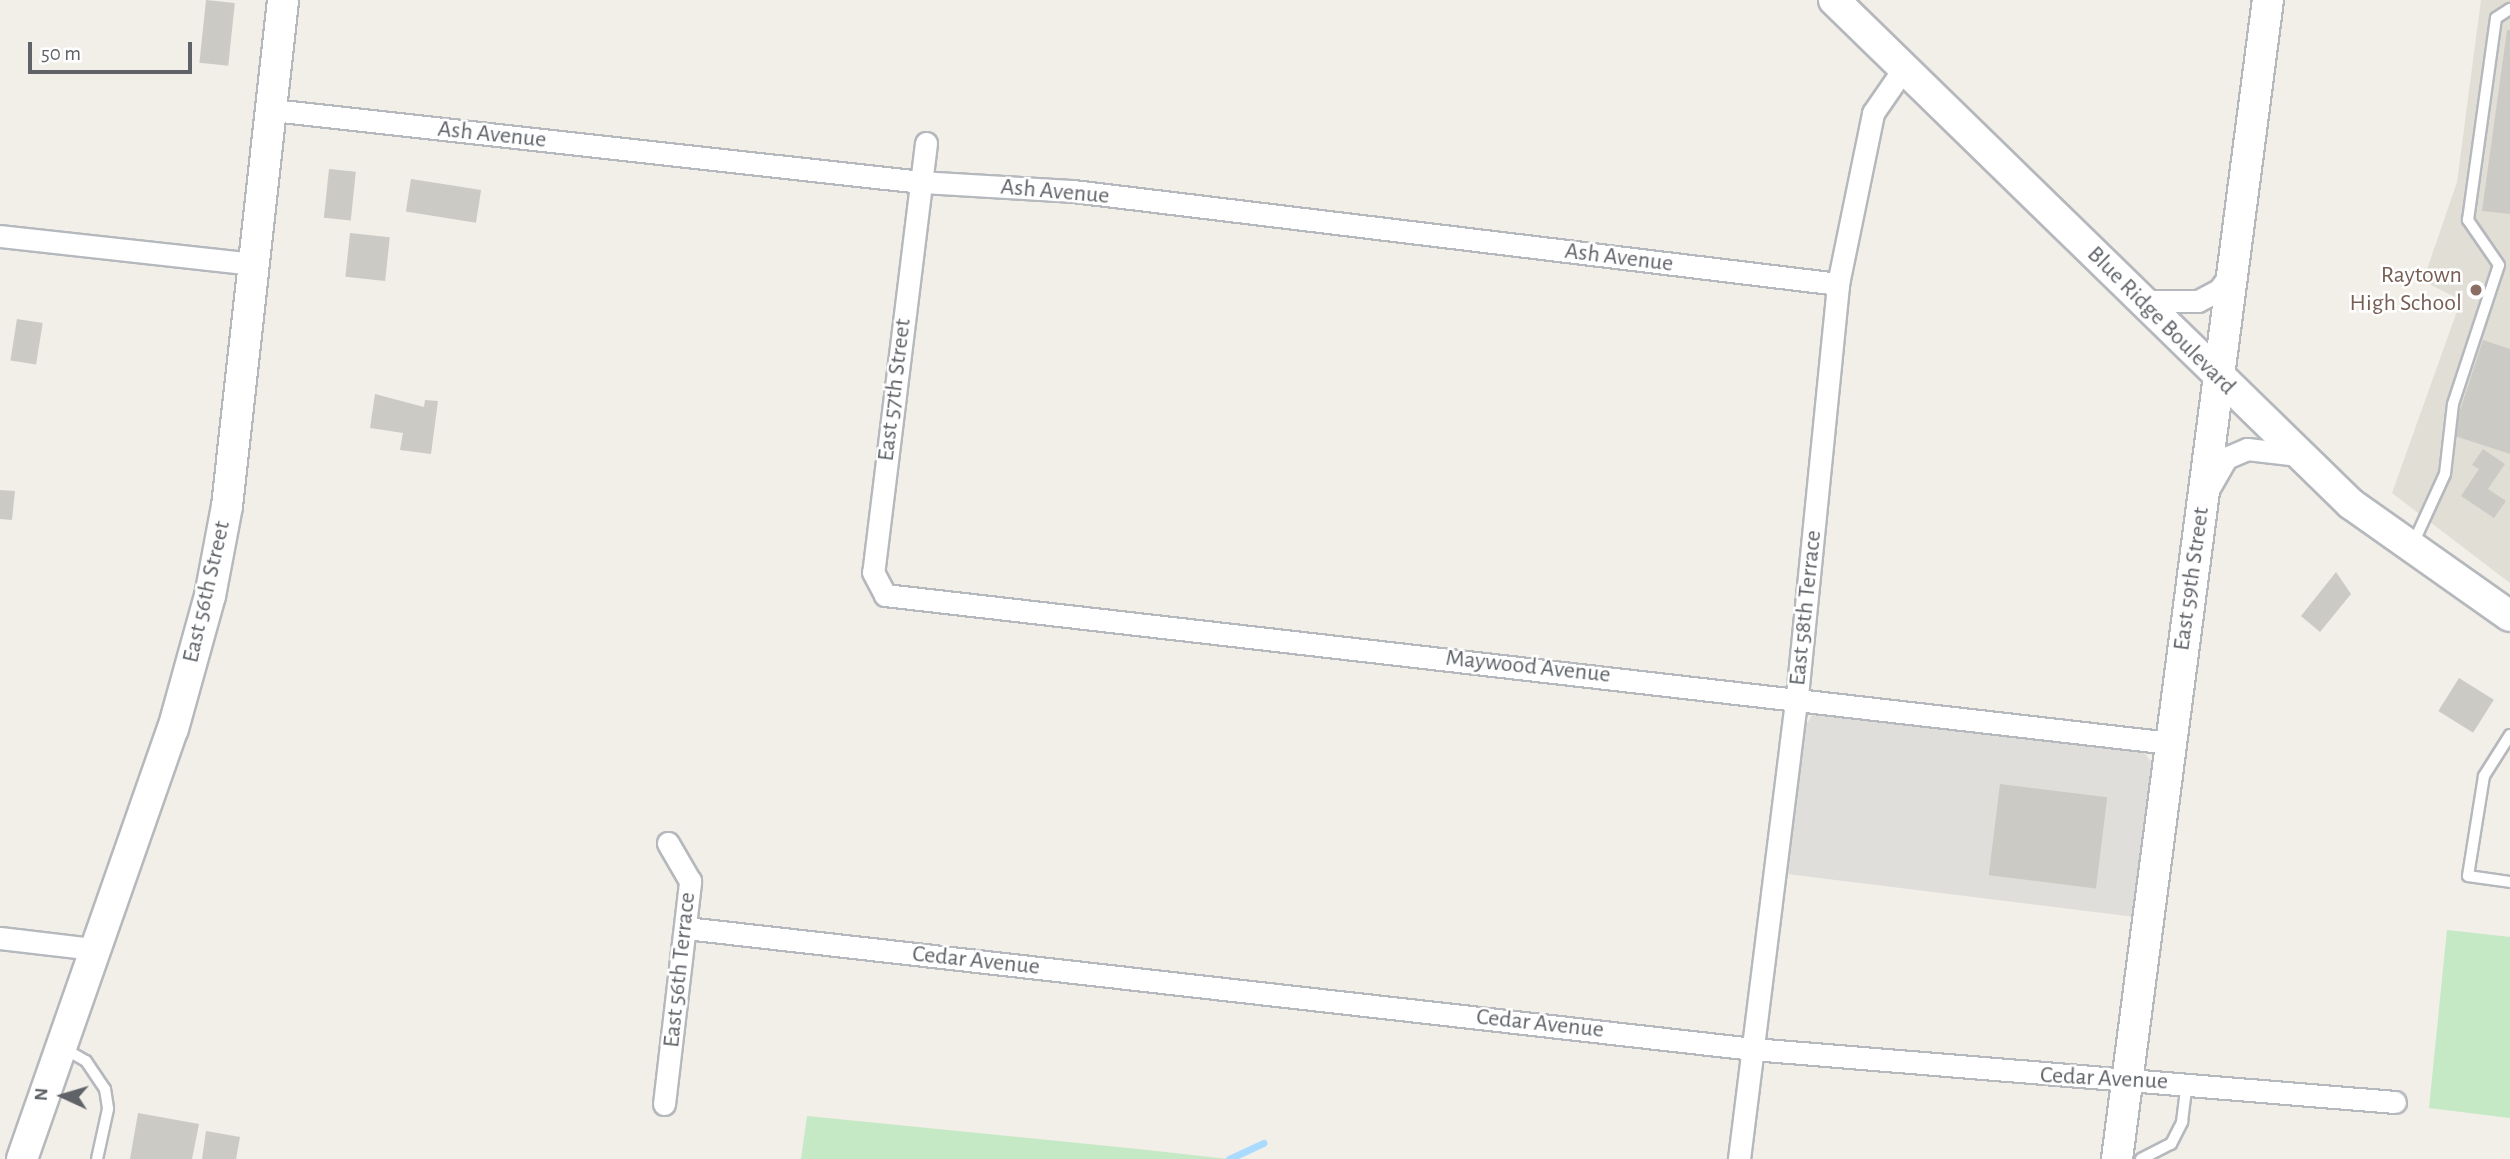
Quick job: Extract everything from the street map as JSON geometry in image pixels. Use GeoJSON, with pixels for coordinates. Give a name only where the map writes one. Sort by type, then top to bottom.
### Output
{"type":"FeatureCollection","features":[{"type":"Feature","properties":{"kind":"street","name":"East 56th Street"},"geometry":{"type":"LineString","coordinates":[[22,1159],[173,729],[210,596],[227,506],[283,0]]}},
{"type":"Feature","properties":{"kind":"street","name":"Blue Ridge Boulevard"},"geometry":{"type":"LineString","coordinates":[[1833,0],[2219,380],[2299,455],[2411,548],[2510,616]]}},
{"type":"Feature","properties":{"kind":"street","name":"East 59th Street"},"geometry":{"type":"LineString","coordinates":[[2117,1159],[2268,0]]}},
{"type":"Feature","properties":{"kind":"street","name":"East 58th Terrace"},"geometry":{"type":"LineString","coordinates":[[1739,1159],[1797,696],[1838,284],[1873,113],[1904,68]]}},
{"type":"Feature","properties":{"kind":"street","name":"Ash Avenue"},"geometry":{"type":"LineString","coordinates":[[272,110],[921,182],[1073,191],[1838,284]]}},
{"type":"Feature","properties":{"kind":"street","name":"East 57th Street"},"geometry":{"type":"LineString","coordinates":[[885,594],[873,572],[926,144]]}},
{"type":"Feature","properties":{"kind":"street"},"geometry":{"type":"LineString","coordinates":[[0,236],[252,264]]}},
{"type":"Feature","properties":{"kind":"street"},"geometry":{"type":"LineString","coordinates":[[2140,301],[2198,301],[2219,290],[2233,270]]}},
{"type":"Feature","properties":{"kind":"street"},"geometry":{"type":"LineString","coordinates":[[2203,499],[2225,458],[2247,449],[2299,455]]}},
{"type":"Feature","properties":{"kind":"street","name":"Maywood Avenue"},"geometry":{"type":"LineString","coordinates":[[885,594],[1797,696],[2171,743]]}},
{"type":"Feature","properties":{"kind":"street","name":"East 56th Terrace"},"geometry":{"type":"LineString","coordinates":[[664,1104],[690,881],[668,843]]}},
{"type":"Feature","properties":{"kind":"street","name":"Cedar Avenue"},"geometry":{"type":"LineString","coordinates":[[686,928],[1753,1049],[2127,1083],[2187,1084],[2395,1102]]}},
{"type":"Feature","properties":{"kind":"street"},"geometry":{"type":"LineString","coordinates":[[0,938],[94,949]]}},
{"type":"Feature","properties":{"kind":"lane"},"geometry":{"type":"LineString","coordinates":[[2411,548],[2445,474],[2453,404],[2505,266],[2468,220],[2496,18],[2510,9]]}},
{"type":"Feature","properties":{"kind":"lane"},"geometry":{"type":"LineString","coordinates":[[2510,736],[2484,776],[2468,876],[2510,882]]}},
{"type":"Feature","properties":{"kind":"lane"},"geometry":{"type":"LineString","coordinates":[[63,1047],[86,1061],[105,1089],[108,1109],[97,1159]]}},
{"type":"Feature","properties":{"kind":"lane"},"geometry":{"type":"LineString","coordinates":[[2141,1159],[2171,1144],[2182,1122],[2187,1084]]}},
{"type":"Feature","properties":{"kind":"shaded area","name":"Raytown High School"},"geometry":{"type":"Polygon","coordinates":[[[2481,0],[2510,0],[2510,583],[2392,493],[2461,300],[2423,281],[2457,182],[2481,0]]]}},
{"type":"Feature","properties":{"kind":"shaded area"},"geometry":{"type":"Polygon","coordinates":[[[1824,711],[2143,751],[2154,766],[2135,917],[1787,874],[1804,729],[1813,713],[1824,711]]]}},
{"type":"Feature","properties":{"kind":"green space"},"geometry":{"type":"Polygon","coordinates":[[[2447,930],[2510,937],[2510,1118],[2429,1108],[2447,930]]]}},
{"type":"Feature","properties":{"kind":"green space"},"geometry":{"type":"Polygon","coordinates":[[[807,1116],[1138,1149],[1228,1159],[801,1159],[807,1116]]]}},
{"type":"Feature","properties":{"kind":"building"},"geometry":{"type":"Polygon","coordinates":[[[206,0],[235,3],[228,66],[199,63],[206,0]]]}},
{"type":"Feature","properties":{"kind":"building"},"geometry":{"type":"Polygon","coordinates":[[[2507,30],[2510,30],[2510,214],[2482,211],[2507,30]]]}},
{"type":"Feature","properties":{"kind":"building"},"geometry":{"type":"Polygon","coordinates":[[[329,169],[356,172],[351,221],[324,218],[329,169]]]}},
{"type":"Feature","properties":{"kind":"building"},"geometry":{"type":"Polygon","coordinates":[[[411,179],[481,190],[476,223],[406,212],[411,179]]]}},
{"type":"Feature","properties":{"kind":"building"},"geometry":{"type":"Polygon","coordinates":[[[350,233],[390,237],[385,281],[345,277],[350,233]]]}},
{"type":"Feature","properties":{"kind":"building"},"geometry":{"type":"Polygon","coordinates":[[[17,319],[43,323],[36,365],[10,360],[17,319]]]}},
{"type":"Feature","properties":{"kind":"building"},"geometry":{"type":"Polygon","coordinates":[[[2483,340],[2510,349],[2510,454],[2452,435],[2483,340]]]}},
{"type":"Feature","properties":{"kind":"building"},"geometry":{"type":"Polygon","coordinates":[[[375,394],[424,407],[425,400],[438,401],[431,454],[400,450],[403,433],[370,428],[375,394]]]}},
{"type":"Feature","properties":{"kind":"building"},"geometry":{"type":"Polygon","coordinates":[[[2483,449],[2505,464],[2488,489],[2506,501],[2494,518],[2461,496],[2479,469],[2472,465],[2483,449]]]}},
{"type":"Feature","properties":{"kind":"building"},"geometry":{"type":"Polygon","coordinates":[[[0,490],[15,491],[12,520],[0,519],[0,490]]]}},
{"type":"Feature","properties":{"kind":"building"},"geometry":{"type":"Polygon","coordinates":[[[2336,572],[2351,594],[2320,632],[2301,616],[2336,572]]]}},
{"type":"Feature","properties":{"kind":"building"},"geometry":{"type":"Polygon","coordinates":[[[2459,678],[2494,700],[2473,733],[2438,711],[2459,678]]]}},
{"type":"Feature","properties":{"kind":"building"},"geometry":{"type":"Polygon","coordinates":[[[2000,784],[2107,797],[2096,888],[1989,875],[2000,784]]]}},
{"type":"Feature","properties":{"kind":"building"},"geometry":{"type":"Polygon","coordinates":[[[138,1113],[199,1124],[192,1159],[130,1159],[138,1113]]]}},
{"type":"Feature","properties":{"kind":"building"},"geometry":{"type":"Polygon","coordinates":[[[206,1131],[240,1137],[236,1159],[202,1159],[206,1131]]]}},
{"type":"Feature","properties":{"kind":"waterway"},"geometry":{"type":"LineString","coordinates":[[1229,1159],[1264,1143]]}},
{"type":"Feature","properties":{"kind":"place","name":"Raytown High School"},"geometry":{"type":"Point","coordinates":[2476,290]}}]}
